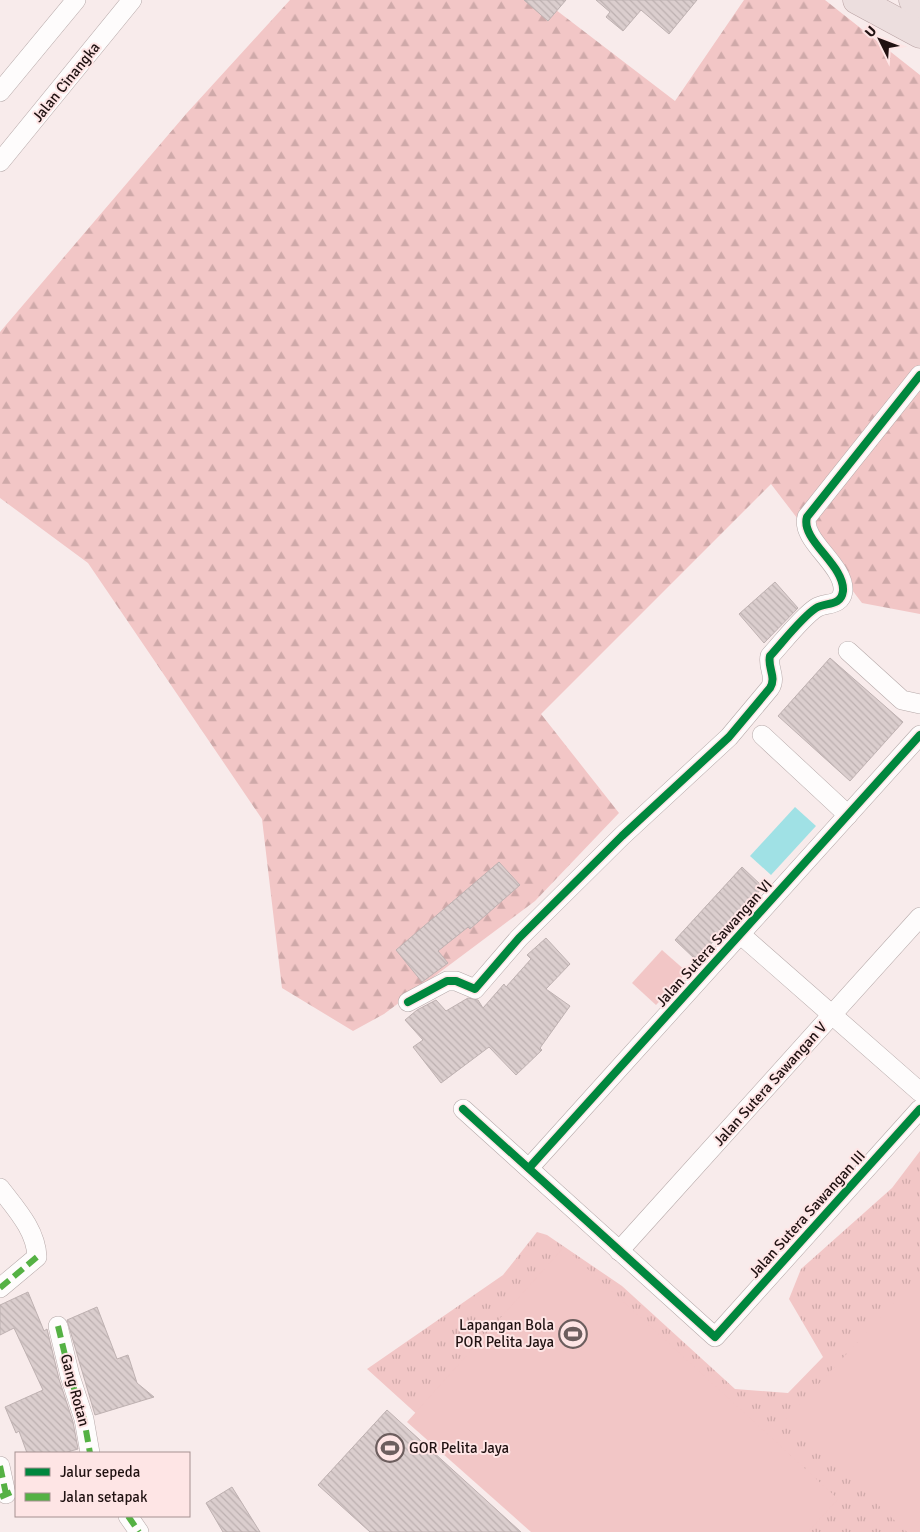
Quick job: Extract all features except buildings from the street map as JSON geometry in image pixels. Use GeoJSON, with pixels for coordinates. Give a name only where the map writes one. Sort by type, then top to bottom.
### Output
{"type":"FeatureCollection","features":[{"type":"Feature","properties":{"kind":"highway"},"geometry":{"type":"LineString","coordinates":[[913,0],[920,4]]}},
{"type":"Feature","properties":{"kind":"highway"},"geometry":{"type":"LineString","coordinates":[[860,1],[920,34]]}},
{"type":"Feature","properties":{"kind":"street"},"geometry":{"type":"LineString","coordinates":[[0,92],[76,0]]}},
{"type":"Feature","properties":{"kind":"street","name":"Jalan Cinangka"},"geometry":{"type":"LineString","coordinates":[[0,162],[132,0]]}},
{"type":"Feature","properties":{"kind":"street"},"geometry":{"type":"LineString","coordinates":[[408,1002],[447,981],[456,981],[476,989],[520,938],[609,849],[729,737],[770,688],[773,680],[770,656],[816,608],[834,603],[842,594],[843,580],[808,530],[807,517],[920,375]]}},
{"type":"Feature","properties":{"kind":"street"},"geometry":{"type":"LineString","coordinates":[[848,651],[902,700],[920,704]]}},
{"type":"Feature","properties":{"kind":"street","name":"Jalan Sutera Sawangan VI"},"geometry":{"type":"LineString","coordinates":[[529,1168],[920,735]]}},
{"type":"Feature","properties":{"kind":"street"},"geometry":{"type":"LineString","coordinates":[[762,736],[848,815]]}},
{"type":"Feature","properties":{"kind":"street","name":"Jalan Sutera Sawangan V"},"geometry":{"type":"LineString","coordinates":[[619,1251],[920,917]]}},
{"type":"Feature","properties":{"kind":"street"},"geometry":{"type":"LineString","coordinates":[[740,934],[920,1092]]}},
{"type":"Feature","properties":{"kind":"street"},"geometry":{"type":"LineString","coordinates":[[463,1109],[619,1251]]}},
{"type":"Feature","properties":{"kind":"street","name":"Jalan Sutera Sawangan III"},"geometry":{"type":"LineString","coordinates":[[619,1251],[715,1337],[920,1109]]}},
{"type":"Feature","properties":{"kind":"street"},"geometry":{"type":"LineString","coordinates":[[0,1188],[25,1221],[37,1244],[37,1258],[0,1288]]}},
{"type":"Feature","properties":{"kind":"street","name":"Gang Rotan"},"geometry":{"type":"LineString","coordinates":[[58,1326],[70,1376],[84,1419],[90,1452]]}},
{"type":"Feature","properties":{"kind":"street"},"geometry":{"type":"LineString","coordinates":[[0,1466],[7,1494]]}},
{"type":"Feature","properties":{"kind":"street"},"geometry":{"type":"LineString","coordinates":[[129,1517],[140,1532]]}},
{"type":"Feature","properties":{"kind":"green space"},"geometry":{"type":"Polygon","coordinates":[[[290,0],[543,0],[675,101],[744,0],[825,0],[920,75],[920,614],[862,603],[771,484],[541,714],[619,813],[535,901],[384,1014],[353,1031],[282,988],[262,819],[88,563],[0,498],[0,332],[186,114],[290,0]]]}},
{"type":"Feature","properties":{"kind":"green space"},"geometry":{"type":"Polygon","coordinates":[[[662,950],[687,972],[656,1005],[632,983],[662,950]]]}},
{"type":"Feature","properties":{"kind":"green space"},"geometry":{"type":"Polygon","coordinates":[[[920,1151],[920,1532],[547,1532],[367,1369],[503,1275],[537,1232],[547,1235],[622,1286],[735,1389],[788,1393],[823,1357],[789,1299],[801,1269],[892,1188],[920,1151]]]}},
{"type":"Feature","properties":{"kind":"green space","name":"Lapangan Bola POR Pelita Jaya"},"geometry":{"type":"Polygon","coordinates":[[[564,1247],[838,1499],[808,1532],[531,1532],[407,1422],[564,1247]]]}},
{"type":"Feature","properties":{"kind":"green space"},"geometry":{"type":"Polygon","coordinates":[[[920,1275],[920,1532],[907,1532],[786,1419],[920,1275]]]}},
{"type":"Feature","properties":{"kind":"water"},"geometry":{"type":"Polygon","coordinates":[[[795,807],[816,826],[771,875],[750,856],[795,807]]]}},
{"type":"Feature","properties":{"kind":"marked path"},"geometry":{"type":"LineString","coordinates":[[0,1288],[37,1257]]}},
{"type":"Feature","properties":{"kind":"marked path"},"geometry":{"type":"LineString","coordinates":[[58,1326],[70,1376],[84,1419],[90,1452]]}},
{"type":"Feature","properties":{"kind":"marked path"},"geometry":{"type":"LineString","coordinates":[[0,1466],[6,1494]]}},
{"type":"Feature","properties":{"kind":"marked path"},"geometry":{"type":"LineString","coordinates":[[0,1497],[15,1490]]}},
{"type":"Feature","properties":{"kind":"marked path"},"geometry":{"type":"LineString","coordinates":[[129,1517],[139,1532]]}},
{"type":"Feature","properties":{"kind":"cycle path"},"geometry":{"type":"LineString","coordinates":[[408,1002],[447,981],[456,981],[475,989],[519,938],[622,836],[729,737],[770,688],[773,680],[770,656],[810,612],[820,606],[836,602],[842,596],[842,581],[831,562],[810,535],[807,517],[920,375]]}},
{"type":"Feature","properties":{"kind":"cycle path"},"geometry":{"type":"LineString","coordinates":[[529,1168],[920,735]]}},
{"type":"Feature","properties":{"kind":"cycle path"},"geometry":{"type":"LineString","coordinates":[[463,1109],[715,1337],[920,1109]]}},
{"type":"Feature","properties":{"kind":"place","name":"Lapangan Bola POR Pelita Jaya"},"geometry":{"type":"Point","coordinates":[573,1334]}},
{"type":"Feature","properties":{"kind":"place","name":"GOR Pelita Jaya"},"geometry":{"type":"Point","coordinates":[390,1448]}}]}
